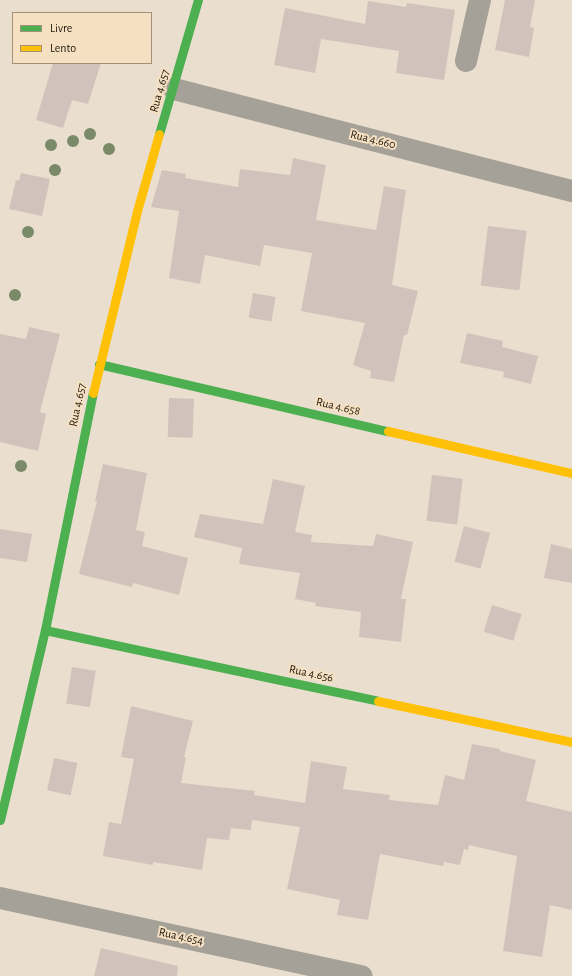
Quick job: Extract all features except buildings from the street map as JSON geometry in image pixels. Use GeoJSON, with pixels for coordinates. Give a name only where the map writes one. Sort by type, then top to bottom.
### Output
{"type":"FeatureCollection","features":[{"type":"Feature","properties":{"kind":"street","name":"Rua 4.657"},"geometry":{"type":"LineString","coordinates":[[0,820],[45,630],[99,364],[138,211],[174,89],[198,0]]}},
{"type":"Feature","properties":{"kind":"street"},"geometry":{"type":"LineString","coordinates":[[466,61],[480,0]]}},
{"type":"Feature","properties":{"kind":"street","name":"Rua 4.660"},"geometry":{"type":"LineString","coordinates":[[174,89],[572,191]]}},
{"type":"Feature","properties":{"kind":"street","name":"Rua 4.658"},"geometry":{"type":"LineString","coordinates":[[99,364],[572,474]]}},
{"type":"Feature","properties":{"kind":"street","name":"Rua 4.656"},"geometry":{"type":"LineString","coordinates":[[45,630],[572,742]]}},
{"type":"Feature","properties":{"kind":"street","name":"Rua 4.654"},"geometry":{"type":"LineString","coordinates":[[0,898],[362,976]]}},
{"type":"Feature","properties":{"kind":"traffic: fast"},"geometry":{"type":"LineString","coordinates":[[159,134],[198,0]]}},
{"type":"Feature","properties":{"kind":"traffic: fast"},"geometry":{"type":"LineString","coordinates":[[99,364],[388,431]]}},
{"type":"Feature","properties":{"kind":"traffic: fast"},"geometry":{"type":"LineString","coordinates":[[0,820],[45,630],[93,393]]}},
{"type":"Feature","properties":{"kind":"traffic: fast"},"geometry":{"type":"LineString","coordinates":[[45,630],[378,701]]}},
{"type":"Feature","properties":{"kind":"traffic: slow"},"geometry":{"type":"LineString","coordinates":[[93,393],[137,211],[159,134]]}},
{"type":"Feature","properties":{"kind":"traffic: slow"},"geometry":{"type":"LineString","coordinates":[[388,431],[572,473]]}},
{"type":"Feature","properties":{"kind":"traffic: slow"},"geometry":{"type":"LineString","coordinates":[[378,701],[572,742]]}}]}
